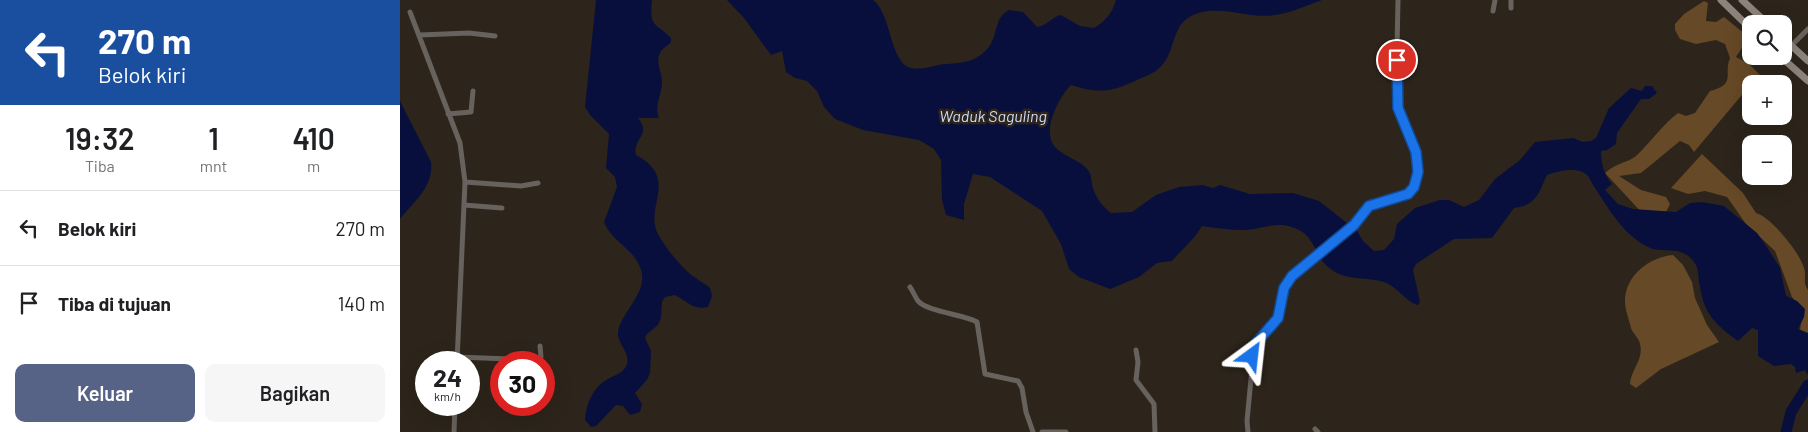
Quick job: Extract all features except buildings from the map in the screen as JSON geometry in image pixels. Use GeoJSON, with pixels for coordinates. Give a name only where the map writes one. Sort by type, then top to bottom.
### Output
{"type":"FeatureCollection","features":[{"type":"Feature","properties":{"kind":"main road"},"geometry":{"type":"LineString","coordinates":[[1721,0],[1742,20]]}},
{"type":"Feature","properties":{"kind":"main road"},"geometry":{"type":"LineString","coordinates":[[1742,0],[1758,15]]}},
{"type":"Feature","properties":{"kind":"main road"},"geometry":{"type":"LineString","coordinates":[[1792,47],[1808,61]]}},
{"type":"Feature","properties":{"kind":"main road"},"geometry":{"type":"LineString","coordinates":[[1790,65],[1808,81]]}},
{"type":"Feature","properties":{"kind":"street"},"geometry":{"type":"LineString","coordinates":[[1248,432],[1247,422],[1254,347],[1278,318],[1284,288],[1292,276],[1354,225],[1369,206],[1408,194],[1417,179],[1416,152],[1398,108],[1396,98],[1398,0]]}},
{"type":"Feature","properties":{"kind":"street"},"geometry":{"type":"LineString","coordinates":[[1493,11],[1495,0]]}},
{"type":"Feature","properties":{"kind":"street"},"geometry":{"type":"LineString","coordinates":[[1511,0],[1511,8]]}},
{"type":"Feature","properties":{"kind":"street"},"geometry":{"type":"LineString","coordinates":[[410,12],[463,150],[466,182],[457,351]]}},
{"type":"Feature","properties":{"kind":"street"},"geometry":{"type":"LineString","coordinates":[[1792,45],[1808,29]]}},
{"type":"Feature","properties":{"kind":"street"},"geometry":{"type":"LineString","coordinates":[[420,35],[469,33],[495,36]]}},
{"type":"Feature","properties":{"kind":"street"},"geometry":{"type":"LineString","coordinates":[[448,114],[471,112],[473,91]]}},
{"type":"Feature","properties":{"kind":"street"},"geometry":{"type":"LineString","coordinates":[[466,182],[521,186],[538,183]]}},
{"type":"Feature","properties":{"kind":"street"},"geometry":{"type":"LineString","coordinates":[[464,205],[502,208]]}},
{"type":"Feature","properties":{"kind":"street"},"geometry":{"type":"LineString","coordinates":[[910,287],[919,302],[929,307],[959,314],[978,322],[984,374],[1018,381],[1022,388],[1026,412],[1033,432]]}},
{"type":"Feature","properties":{"kind":"street"},"geometry":{"type":"LineString","coordinates":[[480,360],[538,360],[540,357],[540,346]]}},
{"type":"Feature","properties":{"kind":"street"},"geometry":{"type":"LineString","coordinates":[[1136,350],[1138,362],[1136,380],[1154,404],[1155,432]]}},
{"type":"Feature","properties":{"kind":"street"},"geometry":{"type":"LineString","coordinates":[[454,432],[455,416]]}},
{"type":"Feature","properties":{"kind":"street"},"geometry":{"type":"LineString","coordinates":[[1042,432],[1066,432]]}},
{"type":"Feature","properties":{"kind":"shaded area"},"geometry":{"type":"Polygon","coordinates":[[[1704,1],[1708,3],[1706,21],[1716,22],[1724,17],[1742,32],[1742,48],[1736,57],[1742,60],[1742,65],[1750,65],[1760,75],[1742,75],[1742,95],[1694,152],[1689,145],[1680,141],[1641,173],[1619,176],[1641,190],[1666,197],[1670,204],[1665,214],[1644,215],[1605,173],[1636,156],[1678,113],[1686,116],[1695,113],[1710,91],[1724,85],[1728,78],[1730,58],[1725,44],[1716,40],[1696,44],[1680,39],[1675,30],[1675,24],[1684,14],[1704,1]]]}},
{"type":"Feature","properties":{"kind":"shaded area"},"geometry":{"type":"Polygon","coordinates":[[[1702,154],[1743,193],[1756,213],[1777,228],[1801,261],[1805,271],[1805,284],[1808,290],[1808,342],[1800,332],[1802,310],[1792,297],[1775,251],[1746,224],[1727,197],[1705,191],[1688,194],[1671,188],[1702,154]]]}},
{"type":"Feature","properties":{"kind":"shaded area"},"geometry":{"type":"Polygon","coordinates":[[[1673,255],[1683,265],[1692,282],[1695,298],[1707,325],[1719,342],[1661,369],[1636,388],[1630,384],[1641,350],[1627,314],[1626,292],[1629,283],[1640,269],[1656,259],[1673,255]]]}},
{"type":"Feature","properties":{"kind":"water"},"geometry":{"type":"Polygon","coordinates":[[[596,0],[652,0],[653,21],[671,38],[671,42],[662,50],[659,57],[662,80],[657,105],[659,118],[638,118],[643,129],[637,145],[636,155],[649,164],[656,174],[659,184],[655,225],[659,236],[676,260],[693,276],[710,288],[712,296],[708,307],[703,308],[691,305],[675,295],[665,297],[662,302],[661,318],[658,325],[645,338],[651,351],[650,373],[647,380],[635,393],[642,404],[640,412],[630,415],[623,406],[616,405],[596,426],[591,427],[585,420],[591,396],[598,386],[621,372],[626,366],[627,357],[619,338],[619,327],[636,298],[642,282],[640,266],[636,259],[613,236],[604,222],[617,187],[615,177],[606,168],[609,134],[590,115],[585,107],[596,0]]]}},
{"type":"Feature","properties":{"kind":"water","name":"Waduk Saguling"},"geometry":{"type":"Polygon","coordinates":[[[727,0],[873,0],[884,16],[898,57],[904,64],[917,69],[963,62],[976,58],[990,46],[999,20],[1009,10],[1023,12],[1037,27],[1061,15],[1080,26],[1094,28],[1108,16],[1116,0],[1322,0],[1293,11],[1275,15],[1264,16],[1220,11],[1198,13],[1188,18],[1180,26],[1167,58],[1161,67],[1154,72],[1113,89],[1098,91],[1071,85],[1061,98],[1053,115],[1050,133],[1056,148],[1088,170],[1096,195],[1111,213],[1132,212],[1156,195],[1179,187],[1203,185],[1213,188],[1220,185],[1250,194],[1293,193],[1319,201],[1357,231],[1363,241],[1374,251],[1384,250],[1394,239],[1397,224],[1415,208],[1440,200],[1449,200],[1464,207],[1479,200],[1495,179],[1520,160],[1535,142],[1573,138],[1583,142],[1591,141],[1596,138],[1609,108],[1631,88],[1642,91],[1645,86],[1652,86],[1657,93],[1649,99],[1641,99],[1617,133],[1616,144],[1607,150],[1601,151],[1604,169],[1612,184],[1605,190],[1618,204],[1633,209],[1676,212],[1690,203],[1702,202],[1724,206],[1757,233],[1780,268],[1786,296],[1797,301],[1805,309],[1804,317],[1798,329],[1808,333],[1808,375],[1805,370],[1796,373],[1795,367],[1791,364],[1774,366],[1758,356],[1758,330],[1752,328],[1738,341],[1723,330],[1708,312],[1699,285],[1697,267],[1691,258],[1679,252],[1654,249],[1639,242],[1624,229],[1588,176],[1583,172],[1573,170],[1547,175],[1532,202],[1514,208],[1492,238],[1454,239],[1416,264],[1413,270],[1420,302],[1418,305],[1414,304],[1389,284],[1377,280],[1347,277],[1334,271],[1323,262],[1304,233],[1284,225],[1271,225],[1244,230],[1202,226],[1192,240],[1172,261],[1157,263],[1139,277],[1110,289],[1079,277],[1069,269],[1061,244],[1042,211],[990,177],[973,174],[964,204],[964,220],[946,215],[942,200],[941,160],[934,149],[919,140],[863,130],[835,119],[824,107],[817,91],[807,81],[795,78],[786,72],[782,51],[771,55],[744,18],[727,0]]]}},
{"type":"Feature","properties":{"kind":"water"},"geometry":{"type":"Polygon","coordinates":[[[400,101],[431,162],[431,171],[422,193],[400,219],[400,101]]]}},
{"type":"Feature","properties":{"kind":"waterway"},"geometry":{"type":"LineString","coordinates":[[1786,432],[1791,412],[1808,385]]}},
{"type":"Feature","properties":{"kind":"route"},"geometry":{"type":"LineString","coordinates":[[1252,356],[1257,342],[1278,318],[1282,295],[1289,279],[1354,225],[1369,206],[1380,201],[1395,199],[1408,194],[1414,187],[1418,172],[1416,152],[1398,108],[1396,98],[1397,60]]}}]}
